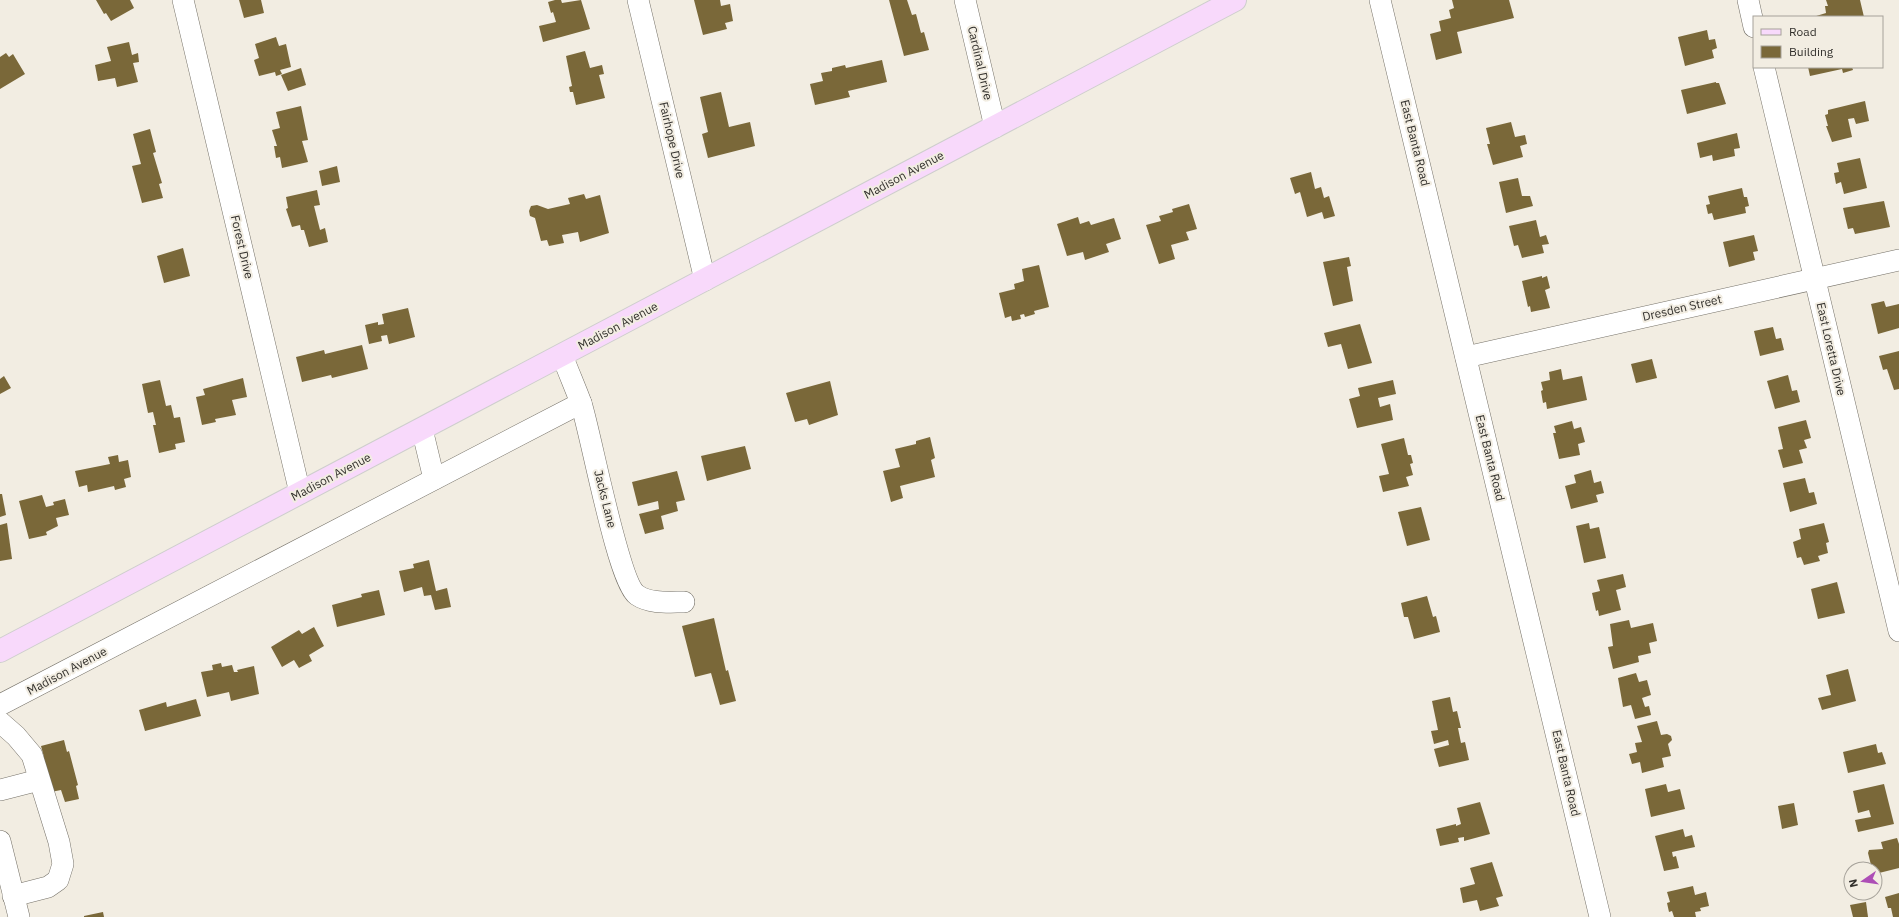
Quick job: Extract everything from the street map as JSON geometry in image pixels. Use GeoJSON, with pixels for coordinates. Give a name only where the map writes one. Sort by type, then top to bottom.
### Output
{"type":"FeatureCollection","features":[{"type":"Feature","properties":{"kind":"main road","name":"Madison Avenue"},"geometry":{"type":"LineString","coordinates":[[0,651],[1235,0]]}},
{"type":"Feature","properties":{"kind":"street","name":"Forest Drive"},"geometry":{"type":"LineString","coordinates":[[182,0],[300,494]]}},
{"type":"Feature","properties":{"kind":"street","name":"Fairhope Drive"},"geometry":{"type":"LineString","coordinates":[[638,0],[705,280]]}},
{"type":"Feature","properties":{"kind":"street","name":"Cardinal Drive"},"geometry":{"type":"LineString","coordinates":[[965,0],[995,127]]}},
{"type":"Feature","properties":{"kind":"street","name":"East Banta Road"},"geometry":{"type":"LineString","coordinates":[[1380,0],[1600,917]]}},
{"type":"Feature","properties":{"kind":"street"},"geometry":{"type":"LineString","coordinates":[[1748,0],[1753,22]]}},
{"type":"Feature","properties":{"kind":"street","name":"East Loretta Drive"},"geometry":{"type":"LineString","coordinates":[[1764,68],[1899,631]]}},
{"type":"Feature","properties":{"kind":"street","name":"Dresden Street"},"geometry":{"type":"LineString","coordinates":[[1466,357],[1899,260]]}},
{"type":"Feature","properties":{"kind":"street","name":"Jacks Lane"},"geometry":{"type":"LineString","coordinates":[[562,355],[581,404],[625,576],[631,588],[637,595],[646,599],[657,602],[684,602]]}},
{"type":"Feature","properties":{"kind":"street","name":"Madison Avenue"},"geometry":{"type":"LineString","coordinates":[[0,705],[581,404]]}},
{"type":"Feature","properties":{"kind":"street"},"geometry":{"type":"LineString","coordinates":[[422,429],[434,479]]}},
{"type":"Feature","properties":{"kind":"street"},"geometry":{"type":"LineString","coordinates":[[0,722],[16,736],[32,755],[59,842],[63,864],[58,880],[48,887],[13,896]]}},
{"type":"Feature","properties":{"kind":"street"},"geometry":{"type":"LineString","coordinates":[[0,790],[39,780]]}},
{"type":"Feature","properties":{"kind":"street"},"geometry":{"type":"LineString","coordinates":[[0,841],[19,917]]}},
{"type":"Feature","properties":{"kind":"building"},"geometry":{"type":"Polygon","coordinates":[[[96,0],[130,0],[134,8],[111,21],[106,13],[104,14],[96,0]]]}},
{"type":"Feature","properties":{"kind":"building"},"geometry":{"type":"Polygon","coordinates":[[[239,0],[261,0],[264,13],[244,18],[239,0]]]}},
{"type":"Feature","properties":{"kind":"building"},"geometry":{"type":"Polygon","coordinates":[[[561,0],[562,3],[581,0],[590,29],[543,42],[539,26],[556,22],[553,12],[551,13],[548,2],[561,0]]]}},
{"type":"Feature","properties":{"kind":"building"},"geometry":{"type":"Polygon","coordinates":[[[694,0],[720,0],[721,6],[730,4],[733,21],[725,23],[727,29],[703,35],[694,0]]]}},
{"type":"Feature","properties":{"kind":"building"},"geometry":{"type":"Polygon","coordinates":[[[889,0],[907,0],[912,15],[916,14],[921,33],[924,32],[929,50],[904,56],[889,0]]]}},
{"type":"Feature","properties":{"kind":"building"},"geometry":{"type":"Polygon","coordinates":[[[1452,0],[1509,0],[1514,18],[1457,32],[1462,53],[1436,60],[1430,34],[1441,31],[1439,21],[1451,18],[1449,10],[1454,8],[1452,0]]]}},
{"type":"Feature","properties":{"kind":"building"},"geometry":{"type":"Polygon","coordinates":[[[1826,0],[1860,0],[1864,16],[1816,16],[1826,13],[1825,6],[1828,6],[1826,0]]]}},
{"type":"Feature","properties":{"kind":"building"},"geometry":{"type":"Polygon","coordinates":[[[1707,30],[1709,40],[1715,39],[1717,48],[1712,50],[1714,58],[1685,66],[1678,37],[1707,30]]]}},
{"type":"Feature","properties":{"kind":"building"},"geometry":{"type":"Polygon","coordinates":[[[276,37],[279,46],[286,44],[291,67],[280,70],[282,74],[276,76],[275,72],[259,76],[254,60],[259,58],[255,44],[276,37]]]}},
{"type":"Feature","properties":{"kind":"building"},"geometry":{"type":"Polygon","coordinates":[[[129,42],[132,55],[138,53],[139,62],[133,63],[138,82],[117,87],[115,78],[98,81],[95,65],[111,61],[107,47],[129,42]]]}},
{"type":"Feature","properties":{"kind":"building"},"geometry":{"type":"Polygon","coordinates":[[[585,51],[590,68],[602,65],[604,74],[599,75],[605,98],[576,105],[573,92],[570,92],[569,87],[572,86],[566,56],[585,51]]]}},
{"type":"Feature","properties":{"kind":"building"},"geometry":{"type":"Polygon","coordinates":[[[6,53],[9,57],[13,54],[25,74],[0,89],[0,57],[6,53]]]}},
{"type":"Feature","properties":{"kind":"building"},"geometry":{"type":"Polygon","coordinates":[[[882,60],[887,82],[848,91],[850,97],[815,105],[810,84],[823,81],[821,73],[832,71],[832,68],[845,65],[846,68],[882,60]]]}},
{"type":"Feature","properties":{"kind":"building"},"geometry":{"type":"Polygon","coordinates":[[[301,68],[306,85],[288,91],[281,75],[301,68]]]}},
{"type":"Feature","properties":{"kind":"building"},"geometry":{"type":"Polygon","coordinates":[[[1808,68],[1852,68],[1853,70],[1843,73],[1842,69],[1810,76],[1808,68]]]}},
{"type":"Feature","properties":{"kind":"building"},"geometry":{"type":"Polygon","coordinates":[[[1716,82],[1719,83],[1726,104],[1687,114],[1681,90],[1716,82]]]}},
{"type":"Feature","properties":{"kind":"building"},"geometry":{"type":"Polygon","coordinates":[[[721,92],[729,127],[750,122],[755,146],[708,158],[702,134],[708,132],[700,97],[721,92]]]}},
{"type":"Feature","properties":{"kind":"building"},"geometry":{"type":"Polygon","coordinates":[[[1865,101],[1869,121],[1856,124],[1854,118],[1848,119],[1852,137],[1832,142],[1826,126],[1828,126],[1825,115],[1828,114],[1828,110],[1865,101]]]}},
{"type":"Feature","properties":{"kind":"building"},"geometry":{"type":"Polygon","coordinates":[[[301,106],[308,140],[302,141],[308,162],[282,168],[280,157],[276,158],[274,146],[277,146],[272,130],[280,128],[276,112],[301,106]]]}},
{"type":"Feature","properties":{"kind":"building"},"geometry":{"type":"Polygon","coordinates":[[[1511,122],[1515,137],[1525,135],[1527,144],[1520,146],[1523,157],[1493,165],[1487,144],[1490,144],[1486,128],[1511,122]]]}},
{"type":"Feature","properties":{"kind":"building"},"geometry":{"type":"Polygon","coordinates":[[[150,129],[156,152],[153,153],[162,183],[159,184],[163,198],[142,203],[132,166],[141,164],[133,134],[150,129]]]}},
{"type":"Feature","properties":{"kind":"building"},"geometry":{"type":"Polygon","coordinates":[[[1737,133],[1740,148],[1734,149],[1735,156],[1713,161],[1712,155],[1700,158],[1697,143],[1737,133]]]}},
{"type":"Feature","properties":{"kind":"building"},"geometry":{"type":"Polygon","coordinates":[[[1860,158],[1867,188],[1844,194],[1841,182],[1836,184],[1834,173],[1839,172],[1837,163],[1860,158]]]}},
{"type":"Feature","properties":{"kind":"building"},"geometry":{"type":"Polygon","coordinates":[[[337,166],[340,182],[322,186],[319,171],[337,166]]]}},
{"type":"Feature","properties":{"kind":"building"},"geometry":{"type":"Polygon","coordinates":[[[1311,172],[1315,189],[1321,187],[1324,198],[1329,196],[1335,216],[1324,219],[1322,212],[1307,217],[1300,192],[1295,194],[1290,178],[1311,172]]]}},
{"type":"Feature","properties":{"kind":"building"},"geometry":{"type":"Polygon","coordinates":[[[1518,178],[1522,196],[1530,196],[1533,206],[1506,213],[1499,182],[1518,178]]]}},
{"type":"Feature","properties":{"kind":"building"},"geometry":{"type":"Polygon","coordinates":[[[1742,188],[1744,197],[1747,197],[1749,206],[1745,207],[1746,213],[1714,220],[1712,213],[1708,214],[1706,205],[1710,204],[1708,196],[1742,188]]]}},
{"type":"Feature","properties":{"kind":"building"},"geometry":{"type":"Polygon","coordinates":[[[317,190],[320,205],[314,206],[320,230],[325,228],[328,242],[309,247],[304,230],[301,230],[300,225],[292,227],[286,209],[288,208],[286,197],[317,190]]]}},
{"type":"Feature","properties":{"kind":"building"},"geometry":{"type":"Polygon","coordinates":[[[584,194],[586,199],[600,195],[609,233],[580,242],[578,232],[562,235],[564,243],[549,246],[547,240],[541,241],[535,218],[530,216],[529,211],[531,206],[537,205],[548,209],[570,204],[568,198],[584,194]]]}},
{"type":"Feature","properties":{"kind":"building"},"geometry":{"type":"Polygon","coordinates":[[[1884,201],[1890,227],[1855,234],[1853,228],[1848,229],[1843,208],[1884,201]]]}},
{"type":"Feature","properties":{"kind":"building"},"geometry":{"type":"Polygon","coordinates":[[[1189,204],[1197,229],[1186,232],[1189,240],[1171,245],[1175,259],[1159,264],[1146,225],[1161,221],[1159,216],[1173,212],[1172,209],[1189,204]]]}},
{"type":"Feature","properties":{"kind":"building"},"geometry":{"type":"Polygon","coordinates":[[[1078,217],[1080,224],[1089,221],[1091,225],[1114,218],[1121,239],[1106,244],[1109,252],[1085,260],[1083,252],[1067,256],[1057,224],[1078,217]]]}},
{"type":"Feature","properties":{"kind":"building"},"geometry":{"type":"Polygon","coordinates":[[[1536,220],[1540,237],[1546,235],[1549,244],[1542,245],[1544,253],[1522,258],[1518,245],[1514,246],[1509,226],[1536,220]]]}},
{"type":"Feature","properties":{"kind":"building"},"geometry":{"type":"Polygon","coordinates":[[[1754,235],[1758,251],[1753,252],[1755,260],[1729,267],[1723,242],[1754,235]]]}},
{"type":"Feature","properties":{"kind":"building"},"geometry":{"type":"Polygon","coordinates":[[[183,248],[190,276],[164,283],[157,256],[183,248]]]}},
{"type":"Feature","properties":{"kind":"building"},"geometry":{"type":"Polygon","coordinates":[[[1349,257],[1351,266],[1347,267],[1353,301],[1333,306],[1323,262],[1349,257]]]}},
{"type":"Feature","properties":{"kind":"building"},"geometry":{"type":"Polygon","coordinates":[[[1039,265],[1049,307],[1034,311],[1035,314],[1025,317],[1024,314],[1020,315],[1021,319],[1012,321],[1011,316],[1005,318],[999,293],[1015,289],[1014,284],[1024,281],[1022,269],[1039,265]]]}},
{"type":"Feature","properties":{"kind":"building"},"geometry":{"type":"Polygon","coordinates":[[[1542,276],[1542,278],[1547,276],[1550,288],[1545,290],[1550,308],[1531,312],[1530,306],[1528,307],[1522,281],[1542,276]]]}},
{"type":"Feature","properties":{"kind":"building"},"geometry":{"type":"Polygon","coordinates":[[[1884,301],[1886,307],[1899,304],[1899,328],[1878,334],[1871,304],[1884,301]]]}},
{"type":"Feature","properties":{"kind":"building"},"geometry":{"type":"Polygon","coordinates":[[[408,308],[415,337],[389,344],[387,335],[381,336],[382,341],[369,344],[365,325],[378,322],[378,325],[384,324],[382,314],[408,308]]]}},
{"type":"Feature","properties":{"kind":"building"},"geometry":{"type":"Polygon","coordinates":[[[1360,324],[1372,363],[1348,369],[1341,344],[1328,347],[1324,333],[1360,324]]]}},
{"type":"Feature","properties":{"kind":"building"},"geometry":{"type":"Polygon","coordinates":[[[1773,327],[1776,339],[1781,338],[1784,350],[1760,356],[1754,331],[1773,327]]]}},
{"type":"Feature","properties":{"kind":"building"},"geometry":{"type":"Polygon","coordinates":[[[362,345],[368,369],[332,378],[331,375],[302,382],[296,357],[324,350],[325,354],[362,345]]]}},
{"type":"Feature","properties":{"kind":"building"},"geometry":{"type":"Polygon","coordinates":[[[1899,351],[1899,389],[1894,390],[1887,369],[1883,370],[1879,356],[1899,351]]]}},
{"type":"Feature","properties":{"kind":"building"},"geometry":{"type":"Polygon","coordinates":[[[1652,359],[1657,378],[1636,383],[1631,364],[1652,359]]]}},
{"type":"Feature","properties":{"kind":"building"},"geometry":{"type":"Polygon","coordinates":[[[1561,369],[1563,380],[1582,376],[1587,400],[1547,409],[1546,402],[1543,403],[1541,391],[1543,390],[1541,382],[1550,380],[1549,372],[1561,369]]]}},
{"type":"Feature","properties":{"kind":"building"},"geometry":{"type":"Polygon","coordinates":[[[1788,375],[1792,391],[1797,390],[1800,402],[1775,409],[1767,381],[1788,375]]]}},
{"type":"Feature","properties":{"kind":"building"},"geometry":{"type":"Polygon","coordinates":[[[4,376],[11,388],[0,394],[0,379],[4,376]]]}},
{"type":"Feature","properties":{"kind":"building"},"geometry":{"type":"Polygon","coordinates":[[[243,378],[247,397],[232,400],[236,415],[215,419],[216,422],[202,425],[196,397],[205,395],[203,389],[243,378]]]}},
{"type":"Feature","properties":{"kind":"building"},"geometry":{"type":"Polygon","coordinates":[[[160,380],[166,406],[171,405],[174,418],[180,417],[185,442],[175,444],[176,449],[159,453],[153,425],[156,425],[153,412],[148,413],[142,384],[160,380]]]}},
{"type":"Feature","properties":{"kind":"building"},"geometry":{"type":"Polygon","coordinates":[[[1393,380],[1396,394],[1378,398],[1380,407],[1390,404],[1393,420],[1357,428],[1349,399],[1360,396],[1358,388],[1393,380]]]}},
{"type":"Feature","properties":{"kind":"building"},"geometry":{"type":"Polygon","coordinates":[[[830,381],[838,415],[809,425],[807,419],[795,422],[786,393],[830,381]]]}},
{"type":"Feature","properties":{"kind":"building"},"geometry":{"type":"Polygon","coordinates":[[[1806,420],[1811,438],[1804,440],[1807,448],[1799,450],[1803,463],[1783,468],[1778,450],[1783,449],[1778,427],[1806,420]]]}},
{"type":"Feature","properties":{"kind":"building"},"geometry":{"type":"Polygon","coordinates":[[[1572,421],[1574,429],[1581,427],[1585,442],[1578,444],[1580,455],[1559,459],[1553,433],[1556,433],[1554,426],[1572,421]]]}},
{"type":"Feature","properties":{"kind":"building"},"geometry":{"type":"Polygon","coordinates":[[[930,437],[935,458],[931,460],[935,477],[900,486],[903,498],[891,502],[883,471],[900,467],[895,449],[916,444],[916,441],[930,437]]]}},
{"type":"Feature","properties":{"kind":"building"},"geometry":{"type":"Polygon","coordinates":[[[1404,438],[1408,455],[1411,455],[1413,463],[1410,464],[1413,475],[1406,477],[1409,486],[1383,492],[1379,476],[1389,474],[1381,444],[1404,438]]]}},
{"type":"Feature","properties":{"kind":"building"},"geometry":{"type":"Polygon","coordinates":[[[745,446],[751,469],[707,481],[701,456],[745,446]]]}},
{"type":"Feature","properties":{"kind":"building"},"geometry":{"type":"Polygon","coordinates":[[[118,455],[119,462],[128,460],[131,477],[124,479],[126,487],[115,490],[114,486],[88,492],[87,485],[79,487],[75,471],[110,464],[108,457],[118,455]]]}},
{"type":"Feature","properties":{"kind":"building"},"geometry":{"type":"Polygon","coordinates":[[[1591,470],[1594,483],[1601,481],[1604,493],[1596,495],[1598,502],[1571,509],[1565,486],[1576,483],[1574,475],[1591,470]]]}},
{"type":"Feature","properties":{"kind":"building"},"geometry":{"type":"Polygon","coordinates":[[[677,471],[685,500],[676,502],[678,511],[661,516],[664,529],[645,534],[639,514],[659,509],[658,501],[638,506],[632,482],[677,471]]]}},
{"type":"Feature","properties":{"kind":"building"},"geometry":{"type":"Polygon","coordinates":[[[1805,478],[1809,493],[1814,492],[1817,504],[1790,512],[1783,483],[1805,478]]]}},
{"type":"Feature","properties":{"kind":"building"},"geometry":{"type":"Polygon","coordinates":[[[0,494],[2,494],[6,515],[0,517],[0,494]]]}},
{"type":"Feature","properties":{"kind":"building"},"geometry":{"type":"Polygon","coordinates":[[[42,495],[46,507],[54,505],[53,502],[65,499],[69,515],[56,518],[58,526],[46,532],[47,535],[29,539],[19,501],[42,495]]]}},
{"type":"Feature","properties":{"kind":"building"},"geometry":{"type":"Polygon","coordinates":[[[1421,507],[1430,540],[1407,546],[1398,512],[1421,507]]]}},
{"type":"Feature","properties":{"kind":"building"},"geometry":{"type":"Polygon","coordinates":[[[7,523],[12,559],[0,561],[0,525],[7,523]]]}},
{"type":"Feature","properties":{"kind":"building"},"geometry":{"type":"Polygon","coordinates":[[[1589,523],[1590,529],[1599,527],[1606,558],[1584,563],[1576,526],[1589,523]]]}},
{"type":"Feature","properties":{"kind":"building"},"geometry":{"type":"Polygon","coordinates":[[[1824,523],[1829,542],[1826,543],[1828,553],[1818,556],[1820,561],[1804,565],[1801,557],[1797,558],[1793,542],[1801,539],[1799,529],[1824,523]]]}},
{"type":"Feature","properties":{"kind":"building"},"geometry":{"type":"Polygon","coordinates":[[[429,560],[436,591],[447,588],[451,607],[435,610],[431,595],[424,596],[422,587],[404,592],[399,571],[414,568],[413,564],[429,560]]]}},
{"type":"Feature","properties":{"kind":"building"},"geometry":{"type":"Polygon","coordinates":[[[1623,574],[1626,587],[1616,590],[1621,610],[1599,616],[1598,610],[1596,611],[1592,593],[1600,591],[1597,580],[1623,574]]]}},
{"type":"Feature","properties":{"kind":"building"},"geometry":{"type":"Polygon","coordinates":[[[1837,582],[1845,613],[1818,619],[1811,589],[1837,582]]]}},
{"type":"Feature","properties":{"kind":"building"},"geometry":{"type":"Polygon","coordinates":[[[379,590],[385,615],[337,627],[332,605],[362,597],[361,594],[379,590]]]}},
{"type":"Feature","properties":{"kind":"building"},"geometry":{"type":"Polygon","coordinates":[[[1427,596],[1433,617],[1436,616],[1440,632],[1414,639],[1408,617],[1404,617],[1401,603],[1427,596]]]}},
{"type":"Feature","properties":{"kind":"building"},"geometry":{"type":"Polygon","coordinates":[[[714,618],[726,671],[728,670],[736,701],[720,705],[711,673],[695,677],[682,626],[714,618]]]}},
{"type":"Feature","properties":{"kind":"building"},"geometry":{"type":"Polygon","coordinates":[[[1629,620],[1631,628],[1653,623],[1657,641],[1649,643],[1651,653],[1638,656],[1639,662],[1613,669],[1608,647],[1613,646],[1610,624],[1629,620]]]}},
{"type":"Feature","properties":{"kind":"building"},"geometry":{"type":"Polygon","coordinates":[[[314,627],[324,646],[309,655],[312,661],[299,668],[294,660],[282,667],[271,647],[299,630],[302,634],[314,627]]]}},
{"type":"Feature","properties":{"kind":"building"},"geometry":{"type":"Polygon","coordinates":[[[221,663],[222,667],[232,665],[234,672],[254,666],[259,694],[231,701],[229,692],[207,697],[201,672],[213,670],[212,665],[221,663]]]}},
{"type":"Feature","properties":{"kind":"building"},"geometry":{"type":"Polygon","coordinates":[[[1848,669],[1856,701],[1822,710],[1818,698],[1831,695],[1826,675],[1848,669]]]}},
{"type":"Feature","properties":{"kind":"building"},"geometry":{"type":"Polygon","coordinates":[[[1636,673],[1639,682],[1647,680],[1651,695],[1642,698],[1645,707],[1649,706],[1651,715],[1635,719],[1631,705],[1623,707],[1618,678],[1636,673]]]}},
{"type":"Feature","properties":{"kind":"building"},"geometry":{"type":"Polygon","coordinates":[[[1450,697],[1453,712],[1457,711],[1461,728],[1458,728],[1461,743],[1465,742],[1469,760],[1439,767],[1434,749],[1449,745],[1448,740],[1434,744],[1431,731],[1438,730],[1432,701],[1450,697]]]}},
{"type":"Feature","properties":{"kind":"building"},"geometry":{"type":"Polygon","coordinates":[[[196,699],[201,716],[145,731],[139,710],[166,702],[167,707],[196,699]]]}},
{"type":"Feature","properties":{"kind":"building"},"geometry":{"type":"Polygon","coordinates":[[[1657,721],[1661,735],[1667,734],[1671,736],[1672,740],[1668,744],[1671,756],[1662,758],[1664,767],[1642,773],[1640,762],[1632,764],[1629,754],[1637,752],[1635,743],[1642,742],[1637,726],[1657,721]]]}},
{"type":"Feature","properties":{"kind":"building"},"geometry":{"type":"Polygon","coordinates":[[[64,740],[67,752],[69,751],[78,785],[76,786],[79,799],[65,802],[61,790],[51,792],[42,757],[44,757],[41,746],[64,740]]]}},
{"type":"Feature","properties":{"kind":"building"},"geometry":{"type":"Polygon","coordinates":[[[1876,744],[1878,753],[1882,752],[1886,764],[1848,773],[1843,752],[1876,744]]]}},
{"type":"Feature","properties":{"kind":"building"},"geometry":{"type":"Polygon","coordinates":[[[1666,784],[1668,792],[1680,789],[1685,809],[1651,817],[1645,789],[1666,784]]]}},
{"type":"Feature","properties":{"kind":"building"},"geometry":{"type":"Polygon","coordinates":[[[1884,784],[1894,824],[1858,832],[1855,820],[1871,817],[1869,810],[1858,813],[1853,791],[1884,784]]]}},
{"type":"Feature","properties":{"kind":"building"},"geometry":{"type":"Polygon","coordinates":[[[1480,802],[1490,834],[1464,841],[1464,837],[1458,838],[1459,842],[1440,846],[1436,829],[1461,824],[1457,808],[1480,802]]]}},
{"type":"Feature","properties":{"kind":"building"},"geometry":{"type":"Polygon","coordinates":[[[1794,803],[1798,825],[1782,829],[1778,806],[1794,803]]]}},
{"type":"Feature","properties":{"kind":"building"},"geometry":{"type":"Polygon","coordinates":[[[1683,829],[1685,837],[1692,835],[1695,847],[1672,852],[1673,857],[1676,856],[1679,868],[1664,871],[1655,836],[1683,829]]]}},
{"type":"Feature","properties":{"kind":"building"},"geometry":{"type":"Polygon","coordinates":[[[1897,838],[1899,844],[1899,868],[1883,872],[1883,861],[1870,861],[1868,853],[1869,850],[1883,849],[1881,842],[1897,838]]]}},
{"type":"Feature","properties":{"kind":"building"},"geometry":{"type":"Polygon","coordinates":[[[1492,862],[1503,896],[1496,898],[1499,906],[1480,911],[1477,900],[1463,903],[1460,888],[1475,884],[1470,868],[1492,862]]]}},
{"type":"Feature","properties":{"kind":"building"},"geometry":{"type":"Polygon","coordinates":[[[1693,886],[1695,895],[1706,892],[1709,906],[1700,908],[1701,911],[1695,912],[1696,917],[1674,917],[1672,911],[1669,912],[1667,903],[1670,902],[1667,892],[1693,886]]]}},
{"type":"Feature","properties":{"kind":"building"},"geometry":{"type":"Polygon","coordinates":[[[1899,893],[1899,917],[1893,917],[1891,908],[1888,908],[1885,897],[1899,893]]]}},
{"type":"Feature","properties":{"kind":"building"},"geometry":{"type":"Polygon","coordinates":[[[1866,902],[1868,917],[1853,917],[1850,905],[1866,902]]]}},
{"type":"Feature","properties":{"kind":"building"},"geometry":{"type":"Polygon","coordinates":[[[103,912],[104,917],[84,917],[84,916],[103,912]]]}}]}
